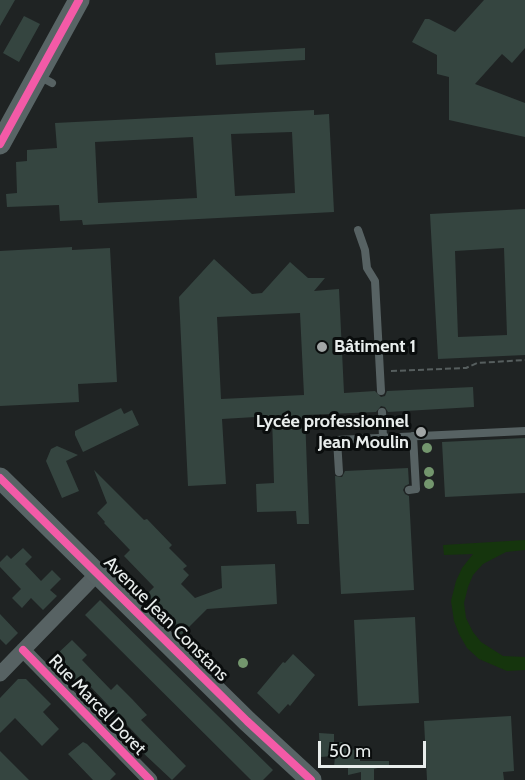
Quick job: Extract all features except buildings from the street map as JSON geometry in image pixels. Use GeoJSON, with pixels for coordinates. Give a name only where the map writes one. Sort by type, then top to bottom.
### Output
{"type":"FeatureCollection","features":[{"type":"Feature","properties":{"kind":"street"},"geometry":{"type":"LineString","coordinates":[[0,144],[45,79],[79,0]]}},
{"type":"Feature","properties":{"kind":"street","name":"Avenue Jean Constans"},"geometry":{"type":"LineString","coordinates":[[0,478],[247,721],[311,780]]}},
{"type":"Feature","properties":{"kind":"street"},"geometry":{"type":"LineString","coordinates":[[0,675],[98,573]]}},
{"type":"Feature","properties":{"kind":"street","name":"Rue Marcel Doret"},"geometry":{"type":"LineString","coordinates":[[23,650],[150,780]]}},
{"type":"Feature","properties":{"kind":"lane"},"geometry":{"type":"LineString","coordinates":[[358,230],[365,250],[367,268],[375,281],[381,391]]}},
{"type":"Feature","properties":{"kind":"lane"},"geometry":{"type":"LineString","coordinates":[[382,412],[383,438]]}},
{"type":"Feature","properties":{"kind":"lane"},"geometry":{"type":"LineString","coordinates":[[339,471],[337,440],[525,431]]}},
{"type":"Feature","properties":{"kind":"lane"},"geometry":{"type":"LineString","coordinates":[[409,490],[416,489],[413,436]]}},
{"type":"Feature","properties":{"kind":"path"},"geometry":{"type":"LineString","coordinates":[[380,371],[466,368],[477,363],[525,360]]}},
{"type":"Feature","properties":{"kind":"green space"},"geometry":{"type":"Polygon","coordinates":[[[525,540],[525,550],[506,552],[483,564],[473,575],[464,603],[466,618],[481,642],[503,656],[525,657],[525,670],[507,671],[479,659],[467,648],[459,634],[451,601],[462,568],[473,554],[444,555],[443,545],[525,540]]]}},
{"type":"Feature","properties":{"kind":"cycle path"},"geometry":{"type":"LineString","coordinates":[[0,144],[79,0]]}},
{"type":"Feature","properties":{"kind":"cycle path"},"geometry":{"type":"LineString","coordinates":[[0,478],[247,721],[311,780]]}},
{"type":"Feature","properties":{"kind":"cycle path"},"geometry":{"type":"LineString","coordinates":[[23,650],[150,780]]}},
{"type":"Feature","properties":{"kind":"place","name":"Bâtiment 1"},"geometry":{"type":"Point","coordinates":[322,347]}},
{"type":"Feature","properties":{"kind":"place","name":"Lycée professionnel Jean Moulin"},"geometry":{"type":"Point","coordinates":[421,432]}}]}
